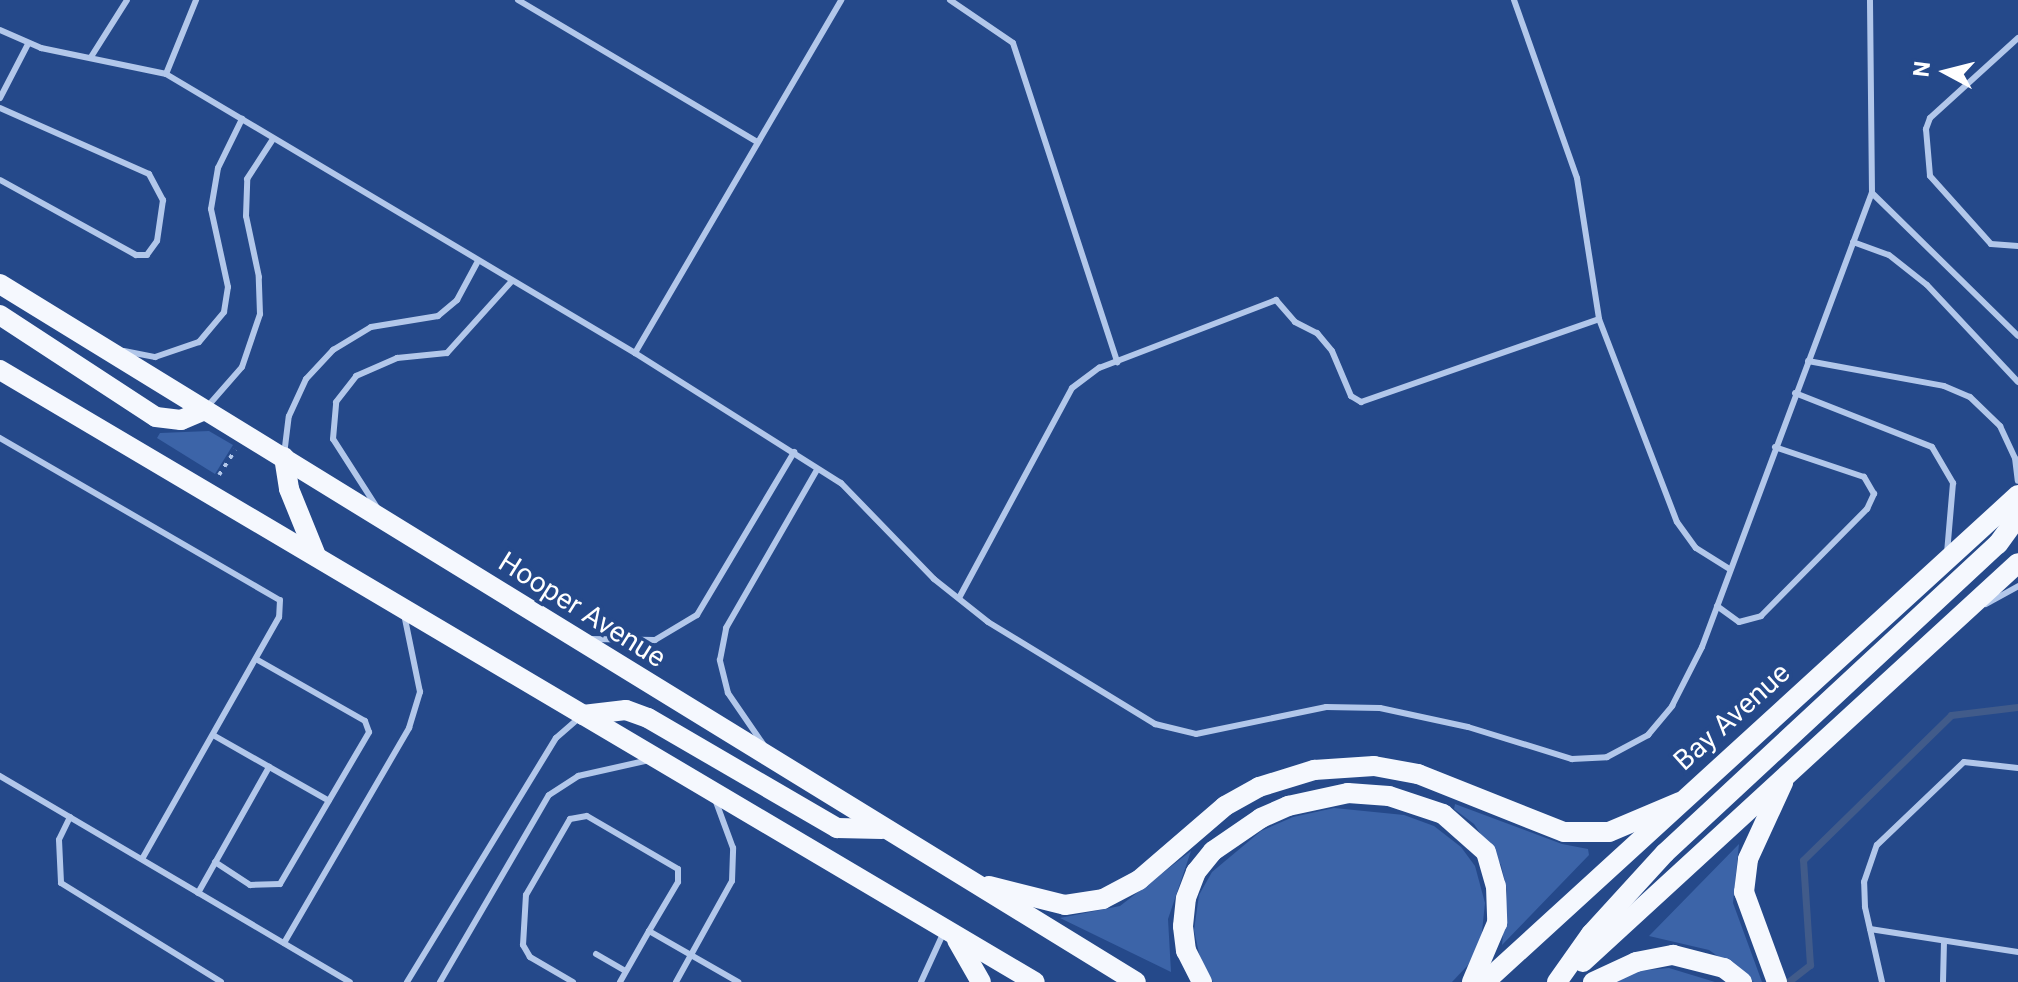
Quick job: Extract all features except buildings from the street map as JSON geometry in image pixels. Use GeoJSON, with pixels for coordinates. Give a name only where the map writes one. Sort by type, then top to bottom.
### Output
{"type":"FeatureCollection","features":[{"type":"Feature","properties":{"kind":"main road","name":"Hooper Avenue"},"geometry":{"type":"LineString","coordinates":[[0,284],[961,878],[1136,982]]}},
{"type":"Feature","properties":{"kind":"main road"},"geometry":{"type":"LineString","coordinates":[[0,315],[156,417],[181,420],[204,410]]}},
{"type":"Feature","properties":{"kind":"main road"},"geometry":{"type":"LineString","coordinates":[[0,370],[315,553],[714,796],[1035,982]]}},
{"type":"Feature","properties":{"kind":"main road"},"geometry":{"type":"LineString","coordinates":[[284,457],[289,489],[315,553]]}},
{"type":"Feature","properties":{"kind":"main road"},"geometry":{"type":"LineString","coordinates":[[1560,982],[1591,934],[1665,853],[1998,544],[2013,523],[2018,498]]}},
{"type":"Feature","properties":{"kind":"main road","name":"Bay Avenue"},"geometry":{"type":"LineString","coordinates":[[1485,982],[2018,498]]}},
{"type":"Feature","properties":{"kind":"main road"},"geometry":{"type":"LineString","coordinates":[[1560,982],[2018,563]]}},
{"type":"Feature","properties":{"kind":"main road"},"geometry":{"type":"LineString","coordinates":[[583,715],[626,710],[648,718],[837,828],[882,829]]}},
{"type":"Feature","properties":{"kind":"main road"},"geometry":{"type":"LineString","coordinates":[[961,878],[1065,905],[1103,899],[1139,880],[1225,806],[1270,782],[1314,770],[1374,766],[1418,774],[1564,832],[1609,832],[1680,802]]}},
{"type":"Feature","properties":{"kind":"main road"},"geometry":{"type":"LineString","coordinates":[[1775,977],[1744,892],[1748,859],[1786,776]]}},
{"type":"Feature","properties":{"kind":"main road"},"geometry":{"type":"LineString","coordinates":[[1202,982],[1186,951],[1183,926],[1186,898],[1196,872],[1213,851],[1261,818],[1288,806],[1348,793],[1389,796],[1443,814],[1486,852],[1496,886],[1497,923],[1472,982]]}},
{"type":"Feature","properties":{"kind":"main road"},"geometry":{"type":"LineString","coordinates":[[950,934],[981,982]]}},
{"type":"Feature","properties":{"kind":"main road"},"geometry":{"type":"LineString","coordinates":[[1593,982],[1636,962],[1673,955],[1724,968],[1742,982]]}},
{"type":"Feature","properties":{"kind":"lane"},"geometry":{"type":"LineString","coordinates":[[91,57],[127,0]]}},
{"type":"Feature","properties":{"kind":"lane"},"geometry":{"type":"LineString","coordinates":[[166,74],[196,0]]}},
{"type":"Feature","properties":{"kind":"lane"},"geometry":{"type":"LineString","coordinates":[[518,0],[757,142]]}},
{"type":"Feature","properties":{"kind":"lane"},"geometry":{"type":"LineString","coordinates":[[635,353],[841,0]]}},
{"type":"Feature","properties":{"kind":"lane"},"geometry":{"type":"LineString","coordinates":[[950,0],[1013,43],[1117,362]]}},
{"type":"Feature","properties":{"kind":"lane"},"geometry":{"type":"LineString","coordinates":[[1514,0],[1577,178],[1599,319],[1677,522],[1696,548],[1730,569]]}},
{"type":"Feature","properties":{"kind":"lane"},"geometry":{"type":"LineString","coordinates":[[0,30],[28,44],[166,74],[635,353],[841,483],[959,598],[1155,724],[1196,734],[1326,707],[1380,708],[1468,727],[1572,759],[1607,757],[1648,735],[1672,706],[1717,606],[1872,193],[1870,0]]}},
{"type":"Feature","properties":{"kind":"lane"},"geometry":{"type":"LineString","coordinates":[[2018,38],[1930,118],[1926,129],[1930,176],[1991,244],[2018,246]]}},
{"type":"Feature","properties":{"kind":"lane"},"geometry":{"type":"LineString","coordinates":[[0,98],[28,44]]}},
{"type":"Feature","properties":{"kind":"lane"},"geometry":{"type":"LineString","coordinates":[[0,108],[149,174],[163,200],[157,241],[147,255],[136,255],[0,180]]}},
{"type":"Feature","properties":{"kind":"lane"},"geometry":{"type":"LineString","coordinates":[[100,346],[155,357],[199,342],[213,329],[224,312],[228,287],[211,209],[218,168],[242,119]]}},
{"type":"Feature","properties":{"kind":"lane"},"geometry":{"type":"LineString","coordinates":[[204,410],[242,367],[260,314],[259,277],[246,216],[247,179],[273,139]]}},
{"type":"Feature","properties":{"kind":"lane"},"geometry":{"type":"LineString","coordinates":[[1872,193],[2018,336]]}},
{"type":"Feature","properties":{"kind":"lane"},"geometry":{"type":"LineString","coordinates":[[1853,242],[1889,255],[1927,285],[2018,382]]}},
{"type":"Feature","properties":{"kind":"lane"},"geometry":{"type":"LineString","coordinates":[[284,457],[295,404],[306,379],[333,350],[371,327],[438,316],[457,300],[478,261]]}},
{"type":"Feature","properties":{"kind":"lane"},"geometry":{"type":"LineString","coordinates":[[387,523],[333,439],[336,402],[356,376],[397,358],[447,353],[482,320],[511,282]]}},
{"type":"Feature","properties":{"kind":"lane"},"geometry":{"type":"LineString","coordinates":[[959,598],[1011,493],[1072,388],[1117,362],[1276,300],[1295,322],[1317,333],[1332,351],[1351,396],[1361,402],[1599,319]]}},
{"type":"Feature","properties":{"kind":"lane"},"geometry":{"type":"LineString","coordinates":[[1808,361],[1944,386],[1970,397],[2000,426],[2015,458],[2018,481]]}},
{"type":"Feature","properties":{"kind":"lane"},"geometry":{"type":"LineString","coordinates":[[1795,393],[1932,447],[1953,483],[1946,561]]}},
{"type":"Feature","properties":{"kind":"lane"},"geometry":{"type":"LineString","coordinates":[[0,438],[280,600],[279,617],[142,859]]}},
{"type":"Feature","properties":{"kind":"lane"},"geometry":{"type":"LineString","coordinates":[[1717,606],[1739,622],[1761,616],[1867,509],[1874,494],[1864,477],[1775,447]]}},
{"type":"Feature","properties":{"kind":"lane"},"geometry":{"type":"LineString","coordinates":[[572,637],[655,640],[697,615],[794,452]]}},
{"type":"Feature","properties":{"kind":"lane"},"geometry":{"type":"LineString","coordinates":[[777,763],[728,693],[720,660],[726,628],[817,470]]}},
{"type":"Feature","properties":{"kind":"lane"},"geometry":{"type":"LineString","coordinates":[[1952,624],[2018,586]]}},
{"type":"Feature","properties":{"kind":"lane"},"geometry":{"type":"LineString","coordinates":[[284,943],[409,728],[420,692],[402,606]]}},
{"type":"Feature","properties":{"kind":"lane"},"geometry":{"type":"LineString","coordinates":[[215,862],[250,885],[280,884],[369,732],[365,721],[256,659]]}},
{"type":"Feature","properties":{"kind":"lane"},"geometry":{"type":"LineString","coordinates":[[407,982],[556,738],[583,715]]}},
{"type":"Feature","properties":{"kind":"lane"},"geometry":{"type":"LineString","coordinates":[[213,735],[329,801]]}},
{"type":"Feature","properties":{"kind":"lane"},"geometry":{"type":"LineString","coordinates":[[440,982],[549,795],[578,776],[656,759]]}},
{"type":"Feature","properties":{"kind":"lane"},"geometry":{"type":"LineString","coordinates":[[1882,982],[1870,929],[1864,882],[1877,845],[1964,762],[2018,768]]}},
{"type":"Feature","properties":{"kind":"lane"},"geometry":{"type":"LineString","coordinates":[[198,893],[269,767]]}},
{"type":"Feature","properties":{"kind":"lane"},"geometry":{"type":"LineString","coordinates":[[0,776],[350,982]]}},
{"type":"Feature","properties":{"kind":"lane"},"geometry":{"type":"LineString","coordinates":[[676,982],[732,881],[733,848],[714,796]]}},
{"type":"Feature","properties":{"kind":"lane"},"geometry":{"type":"LineString","coordinates":[[573,982],[530,957],[523,945],[526,895],[570,819],[587,816],[678,869],[678,882],[620,982]]}},
{"type":"Feature","properties":{"kind":"lane"},"geometry":{"type":"LineString","coordinates":[[70,817],[59,840],[61,883],[221,982]]}},
{"type":"Feature","properties":{"kind":"lane"},"geometry":{"type":"LineString","coordinates":[[1870,929],[2018,952]]}},
{"type":"Feature","properties":{"kind":"lane"},"geometry":{"type":"LineString","coordinates":[[649,931],[738,982]]}},
{"type":"Feature","properties":{"kind":"lane"},"geometry":{"type":"LineString","coordinates":[[921,982],[950,934]]}},
{"type":"Feature","properties":{"kind":"lane"},"geometry":{"type":"LineString","coordinates":[[1943,982],[1944,941]]}},
{"type":"Feature","properties":{"kind":"lane"},"geometry":{"type":"LineString","coordinates":[[596,954],[626,971]]}},
{"type":"Feature","properties":{"kind":"path"},"geometry":{"type":"LineString","coordinates":[[219,475],[236,449]]}},
{"type":"Feature","properties":{"kind":"shaded area"},"geometry":{"type":"Polygon","coordinates":[[[209,431],[233,445],[215,474],[157,438],[160,433],[209,431]]]}},
{"type":"Feature","properties":{"kind":"shaded area"},"geometry":{"type":"Polygon","coordinates":[[[1455,804],[1562,844],[1588,849],[1589,855],[1502,945],[1507,890],[1501,865],[1474,824],[1454,809],[1455,804]]]}},
{"type":"Feature","properties":{"kind":"shaded area"},"geometry":{"type":"Polygon","coordinates":[[[1334,808],[1404,815],[1434,826],[1461,847],[1475,866],[1485,903],[1481,941],[1468,965],[1452,982],[1213,982],[1200,958],[1194,930],[1199,895],[1212,872],[1261,831],[1293,817],[1334,808]]]}},
{"type":"Feature","properties":{"kind":"shaded area"},"geometry":{"type":"Polygon","coordinates":[[[1739,844],[1733,903],[1762,982],[1754,982],[1709,950],[1649,936],[1739,844]]]}},
{"type":"Feature","properties":{"kind":"shaded area"},"geometry":{"type":"Polygon","coordinates":[[[1191,851],[1168,919],[1171,972],[1060,918],[1120,906],[1191,851]]]}},
{"type":"Feature","properties":{"kind":"shaded area"},"geometry":{"type":"Polygon","coordinates":[[[1669,968],[1715,982],[1608,982],[1639,971],[1669,968]]]}},
{"type":"Feature","properties":{"kind":"waterway"},"geometry":{"type":"LineString","coordinates":[[1788,982],[1810,965],[1803,860],[1951,715],[2018,707]]}}]}
